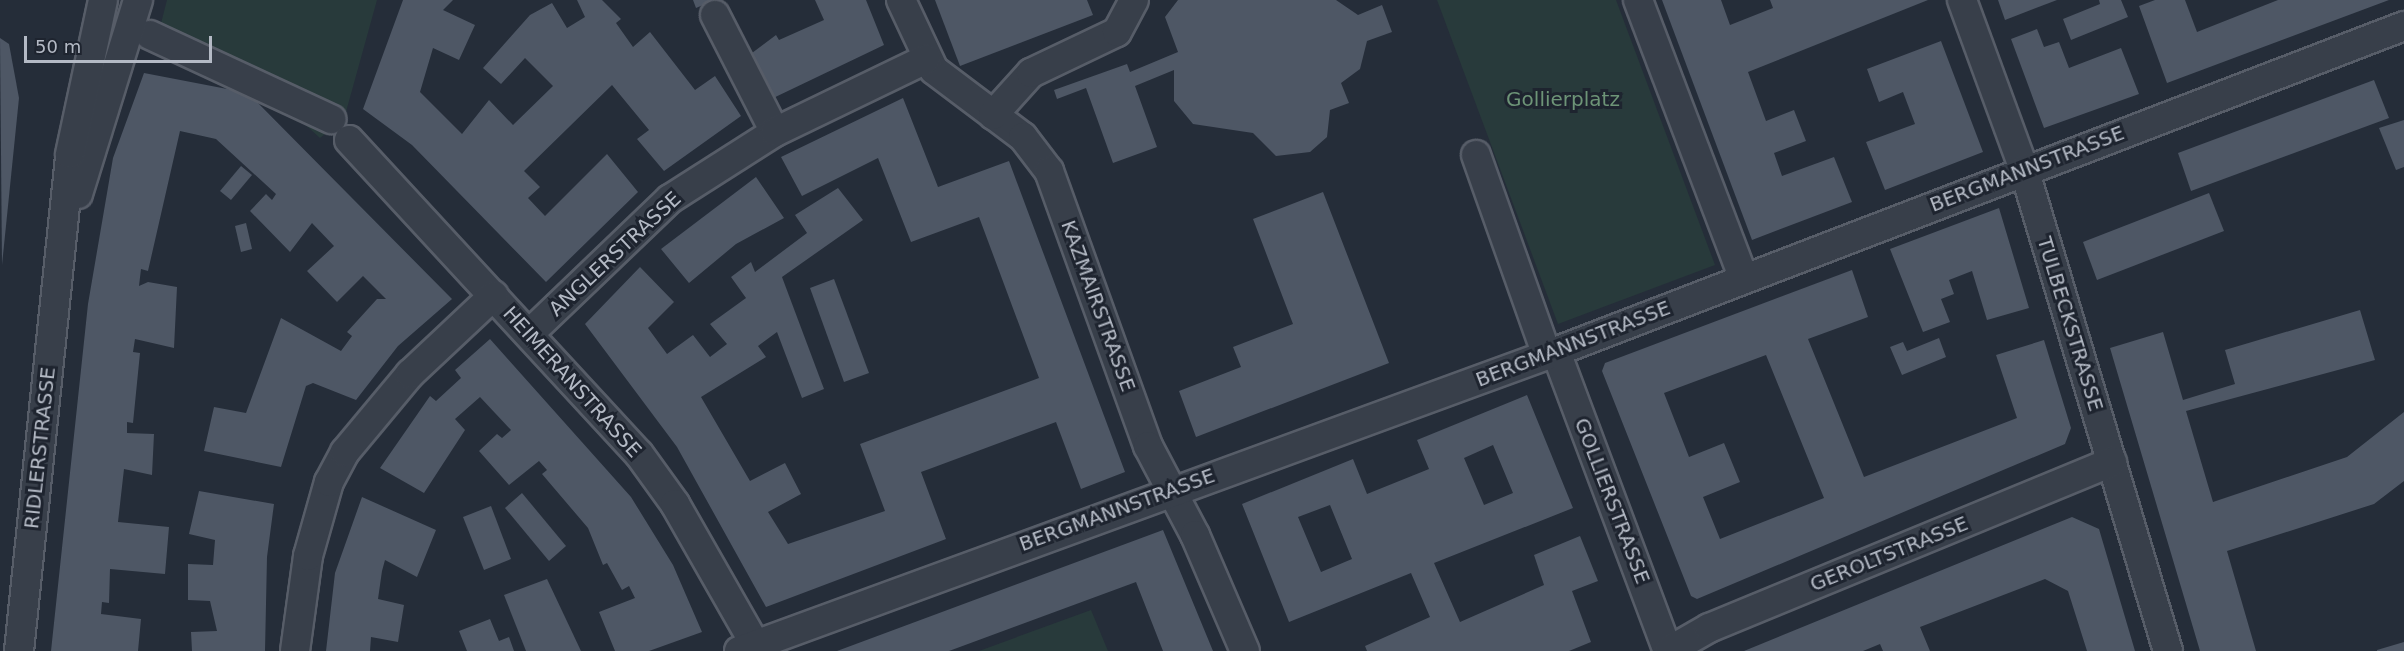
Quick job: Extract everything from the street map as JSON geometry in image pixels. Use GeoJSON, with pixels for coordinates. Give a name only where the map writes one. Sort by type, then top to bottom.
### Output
{"type":"FeatureCollection","features":[{"type":"Feature","properties":{"kind":"street","name":"RIDLERSTRASSE"},"geometry":{"type":"LineString","coordinates":[[19,651],[63,244],[70,154],[103,0]]}},
{"type":"Feature","properties":{"kind":"street","name":"RIDLERSTRASSE"},"geometry":{"type":"LineString","coordinates":[[63,244],[138,0]]}},
{"type":"Feature","properties":{"kind":"street","name":"KAZMAIRSTRASSE"},"geometry":{"type":"LineString","coordinates":[[901,0],[926,59],[943,78],[1023,137],[1049,171],[1148,447],[1171,489],[1245,651]]}},
{"type":"Feature","properties":{"kind":"street"},"geometry":{"type":"LineString","coordinates":[[993,115],[1024,78],[1117,32],[1134,0]]}},
{"type":"Feature","properties":{"kind":"street"},"geometry":{"type":"LineString","coordinates":[[1638,0],[1744,279]]}},
{"type":"Feature","properties":{"kind":"street","name":"TULBECKSTRASSE"},"geometry":{"type":"LineString","coordinates":[[1962,0],[2024,169],[2168,651]]}},
{"type":"Feature","properties":{"kind":"street"},"geometry":{"type":"LineString","coordinates":[[715,15],[775,132]]}},
{"type":"Feature","properties":{"kind":"street","name":"BERGMANNSTRASSE"},"geometry":{"type":"LineString","coordinates":[[751,649],[1171,489],[1551,353],[2024,169],[2404,26]]}},
{"type":"Feature","properties":{"kind":"street","name":"HEIMERANSTRASSE"},"geometry":{"type":"LineString","coordinates":[[150,35],[340,130],[494,295],[657,479],[751,649]]}},
{"type":"Feature","properties":{"kind":"street","name":"ANGLERSTRASSE"},"geometry":{"type":"LineString","coordinates":[[529,334],[670,199],[775,132],[926,59]]}},
{"type":"Feature","properties":{"kind":"street"},"geometry":{"type":"LineString","coordinates":[[1476,155],[1551,353]]}},
{"type":"Feature","properties":{"kind":"street"},"geometry":{"type":"LineString","coordinates":[[295,651],[308,556],[329,482],[345,452],[410,374],[494,295]]}},
{"type":"Feature","properties":{"kind":"street","name":"GOLLIERSTRASSE"},"geometry":{"type":"LineString","coordinates":[[1551,353],[1668,651]]}},
{"type":"Feature","properties":{"kind":"street","name":"GEROLTSTRASSE"},"geometry":{"type":"LineString","coordinates":[[1668,651],[1709,628],[2112,462]]}},
{"type":"Feature","properties":{"kind":"green space"},"geometry":{"type":"Polygon","coordinates":[[[167,0],[377,0],[344,119],[320,138],[245,70],[159,31],[167,0]]]}},
{"type":"Feature","properties":{"kind":"green space","name":"Gollierplatz"},"geometry":{"type":"Polygon","coordinates":[[[1437,0],[1616,0],[1715,265],[1558,324],[1437,0]]]}},
{"type":"Feature","properties":{"kind":"green space"},"geometry":{"type":"Polygon","coordinates":[[[1091,610],[1108,651],[979,651],[1036,630],[1091,610]]]}},
{"type":"Feature","properties":{"kind":"building"},"geometry":{"type":"Polygon","coordinates":[[[403,0],[453,0],[443,10],[475,25],[459,60],[433,48],[420,92],[462,134],[489,100],[513,125],[553,86],[525,58],[501,84],[483,68],[530,15],[552,3],[567,28],[585,17],[577,0],[602,0],[621,19],[616,23],[633,47],[650,32],[695,90],[715,76],[741,116],[664,171],[637,139],[649,130],[612,85],[524,171],[540,187],[528,198],[545,216],[607,154],[638,192],[546,282],[412,145],[363,109],[403,0]]]}},
{"type":"Feature","properties":{"kind":"building"},"geometry":{"type":"Polygon","coordinates":[[[693,0],[715,0],[696,8],[693,0]]]}},
{"type":"Feature","properties":{"kind":"building"},"geometry":{"type":"Polygon","coordinates":[[[815,0],[866,0],[884,45],[767,101],[744,59],[776,35],[779,40],[824,20],[815,0]]]}},
{"type":"Feature","properties":{"kind":"building"},"geometry":{"type":"Polygon","coordinates":[[[935,0],[1087,0],[1093,15],[960,66],[935,0]]]}},
{"type":"Feature","properties":{"kind":"building"},"geometry":{"type":"Polygon","coordinates":[[[1178,0],[1336,0],[1358,15],[1382,5],[1392,32],[1367,41],[1360,69],[1341,83],[1349,103],[1330,110],[1327,137],[1310,152],[1276,156],[1253,133],[1193,124],[1174,101],[1174,70],[1135,86],[1157,147],[1113,163],[1086,88],[1057,99],[1054,90],[1127,64],[1130,72],[1178,52],[1165,17],[1178,0]]]}},
{"type":"Feature","properties":{"kind":"building"},"geometry":{"type":"Polygon","coordinates":[[[1662,0],[1721,0],[1730,25],[1773,8],[1770,0],[1928,0],[1748,72],[1766,121],[1794,110],[1806,141],[1774,153],[1782,176],[1834,157],[1852,202],[1752,240],[1662,0]]]}},
{"type":"Feature","properties":{"kind":"building"},"geometry":{"type":"Polygon","coordinates":[[[1998,0],[2057,0],[2005,20],[1998,0]]]}},
{"type":"Feature","properties":{"kind":"building"},"geometry":{"type":"Polygon","coordinates":[[[2099,0],[2121,0],[2128,17],[2071,40],[2063,19],[2100,4],[2099,0]]]}},
{"type":"Feature","properties":{"kind":"building"},"geometry":{"type":"Polygon","coordinates":[[[2155,0],[2185,0],[2197,32],[2278,0],[2389,0],[2167,83],[2139,6],[2155,0]]]}},
{"type":"Feature","properties":{"kind":"building"},"geometry":{"type":"Polygon","coordinates":[[[2037,29],[2044,47],[2059,42],[2069,68],[2121,48],[2139,94],[2044,128],[2011,39],[2037,29]]]}},
{"type":"Feature","properties":{"kind":"building"},"geometry":{"type":"Polygon","coordinates":[[[0,38],[9,44],[19,98],[2,265],[0,38]]]}},
{"type":"Feature","properties":{"kind":"building"},"geometry":{"type":"Polygon","coordinates":[[[1941,41],[1983,152],[1885,190],[1866,142],[1915,124],[1903,92],[1879,102],[1867,69],[1941,41]]]}},
{"type":"Feature","properties":{"kind":"building"},"geometry":{"type":"Polygon","coordinates":[[[144,73],[248,93],[452,299],[398,346],[356,400],[313,383],[306,386],[281,467],[204,451],[214,407],[246,413],[281,318],[341,351],[352,336],[347,332],[377,299],[386,299],[363,276],[337,302],[307,271],[334,246],[312,223],[290,252],[250,211],[266,194],[272,200],[276,194],[216,139],[180,131],[148,271],[141,269],[139,286],[148,282],[177,287],[174,348],[135,339],[133,352],[140,353],[133,423],[127,422],[127,433],[154,434],[152,475],[124,469],[118,522],[169,527],[165,574],[110,569],[109,603],[102,602],[101,614],[141,619],[138,651],[51,651],[88,304],[113,158],[144,73]]]}},
{"type":"Feature","properties":{"kind":"building"},"geometry":{"type":"Polygon","coordinates":[[[2374,80],[2389,118],[2191,191],[2178,153],[2374,80]]]}},
{"type":"Feature","properties":{"kind":"building"},"geometry":{"type":"Polygon","coordinates":[[[903,98],[938,187],[1009,161],[1125,472],[1081,489],[1056,422],[921,472],[946,539],[766,607],[677,447],[585,324],[640,267],[674,302],[648,328],[667,354],[693,335],[710,357],[727,344],[710,324],[746,298],[731,277],[751,262],[755,272],[807,233],[795,215],[838,188],[863,220],[782,277],[824,389],[802,398],[777,332],[758,346],[766,357],[701,397],[750,481],[785,463],[801,494],[768,512],[788,544],[885,511],[860,444],[1039,378],[979,217],[911,242],[878,158],[802,196],[781,157],[903,98]]]}},
{"type":"Feature","properties":{"kind":"building"},"geometry":{"type":"Polygon","coordinates":[[[2404,120],[2404,167],[2396,170],[2379,128],[2404,120]]]}},
{"type":"Feature","properties":{"kind":"building"},"geometry":{"type":"Polygon","coordinates":[[[241,166],[252,175],[231,200],[220,191],[241,166]]]}},
{"type":"Feature","properties":{"kind":"building"},"geometry":{"type":"Polygon","coordinates":[[[756,177],[784,218],[736,244],[689,283],[661,249],[756,177]]]}},
{"type":"Feature","properties":{"kind":"building"},"geometry":{"type":"Polygon","coordinates":[[[1323,192],[1389,363],[1196,437],[1179,391],[1241,367],[1233,347],[1293,324],[1253,219],[1323,192]]]}},
{"type":"Feature","properties":{"kind":"building"},"geometry":{"type":"Polygon","coordinates":[[[2209,193],[2224,231],[2097,280],[2083,242],[2209,193]]]}},
{"type":"Feature","properties":{"kind":"building"},"geometry":{"type":"Polygon","coordinates":[[[1999,208],[2029,308],[1987,320],[1972,271],[1949,280],[1954,294],[1941,299],[1950,322],[1923,332],[1890,249],[1999,208]]]}},
{"type":"Feature","properties":{"kind":"building"},"geometry":{"type":"Polygon","coordinates":[[[246,223],[252,249],[241,252],[235,226],[246,223]]]}},
{"type":"Feature","properties":{"kind":"building"},"geometry":{"type":"Polygon","coordinates":[[[1852,270],[1868,317],[1808,339],[1864,477],[2017,418],[1996,355],[2044,340],[2071,428],[2065,444],[1697,599],[1691,596],[1602,371],[1605,363],[1852,270]],[[1766,355],[1664,393],[1689,457],[1724,443],[1740,482],[1703,497],[1720,539],[1824,498],[1766,355]]]}},
{"type":"Feature","properties":{"kind":"building"},"geometry":{"type":"Polygon","coordinates":[[[834,279],[869,373],[844,382],[810,288],[834,279]]]}},
{"type":"Feature","properties":{"kind":"building"},"geometry":{"type":"Polygon","coordinates":[[[2360,310],[2375,360],[2186,411],[2213,502],[2347,457],[2404,412],[2404,481],[2374,504],[2227,551],[2256,651],[2200,651],[2110,348],[2163,332],[2183,400],[2235,384],[2225,350],[2360,310]]]}},
{"type":"Feature","properties":{"kind":"building"},"geometry":{"type":"Polygon","coordinates":[[[1939,338],[1946,357],[1902,375],[1890,347],[1903,342],[1907,351],[1939,338]]]}},
{"type":"Feature","properties":{"kind":"building"},"geometry":{"type":"Polygon","coordinates":[[[490,339],[631,497],[673,565],[702,632],[649,651],[615,651],[599,612],[635,598],[629,586],[622,590],[607,563],[603,565],[588,528],[542,474],[547,470],[539,461],[509,485],[479,451],[497,434],[502,438],[511,430],[480,397],[455,419],[465,430],[424,493],[380,468],[430,396],[436,401],[461,378],[455,370],[490,339]]]}},
{"type":"Feature","properties":{"kind":"building"},"geometry":{"type":"Polygon","coordinates":[[[1527,395],[1573,508],[1434,563],[1460,622],[1544,585],[1534,555],[1580,536],[1598,581],[1572,591],[1591,642],[1569,651],[1367,651],[1365,646],[1430,617],[1411,573],[1289,622],[1242,504],[1353,459],[1367,494],[1429,469],[1417,440],[1527,395]],[[1493,445],[1464,458],[1484,505],[1513,493],[1493,445]],[[1330,505],[1298,517],[1321,572],[1352,559],[1330,505]]]}},
{"type":"Feature","properties":{"kind":"building"},"geometry":{"type":"Polygon","coordinates":[[[199,491],[274,504],[267,557],[265,651],[192,651],[191,632],[217,631],[210,601],[188,600],[188,564],[213,565],[215,540],[189,534],[199,491]]]}},
{"type":"Feature","properties":{"kind":"building"},"geometry":{"type":"Polygon","coordinates":[[[522,493],[566,546],[549,561],[505,508],[522,493]]]}},
{"type":"Feature","properties":{"kind":"building"},"geometry":{"type":"Polygon","coordinates":[[[362,497],[436,530],[417,577],[385,560],[378,599],[404,605],[398,642],[371,637],[370,651],[326,651],[335,573],[362,497]]]}},
{"type":"Feature","properties":{"kind":"building"},"geometry":{"type":"Polygon","coordinates":[[[491,506],[511,559],[484,570],[463,517],[491,506]]]}},
{"type":"Feature","properties":{"kind":"building"},"geometry":{"type":"Polygon","coordinates":[[[2072,517],[2099,529],[2135,651],[2087,651],[2068,591],[2045,579],[1920,627],[1930,651],[1883,651],[1880,644],[1863,651],[1744,651],[2072,517]]]}},
{"type":"Feature","properties":{"kind":"building"},"geometry":{"type":"Polygon","coordinates":[[[1163,530],[1213,651],[1163,651],[1136,582],[949,651],[837,651],[1163,530]]]}},
{"type":"Feature","properties":{"kind":"building"},"geometry":{"type":"Polygon","coordinates":[[[547,579],[581,651],[526,651],[504,595],[547,579]]]}},
{"type":"Feature","properties":{"kind":"building"},"geometry":{"type":"Polygon","coordinates":[[[490,619],[499,641],[509,637],[514,651],[467,651],[459,631],[490,619]]]}},
{"type":"Feature","properties":{"kind":"building"},"geometry":{"type":"Polygon","coordinates":[[[2404,642],[2404,651],[2377,651],[2377,650],[2404,642]]]}}]}
